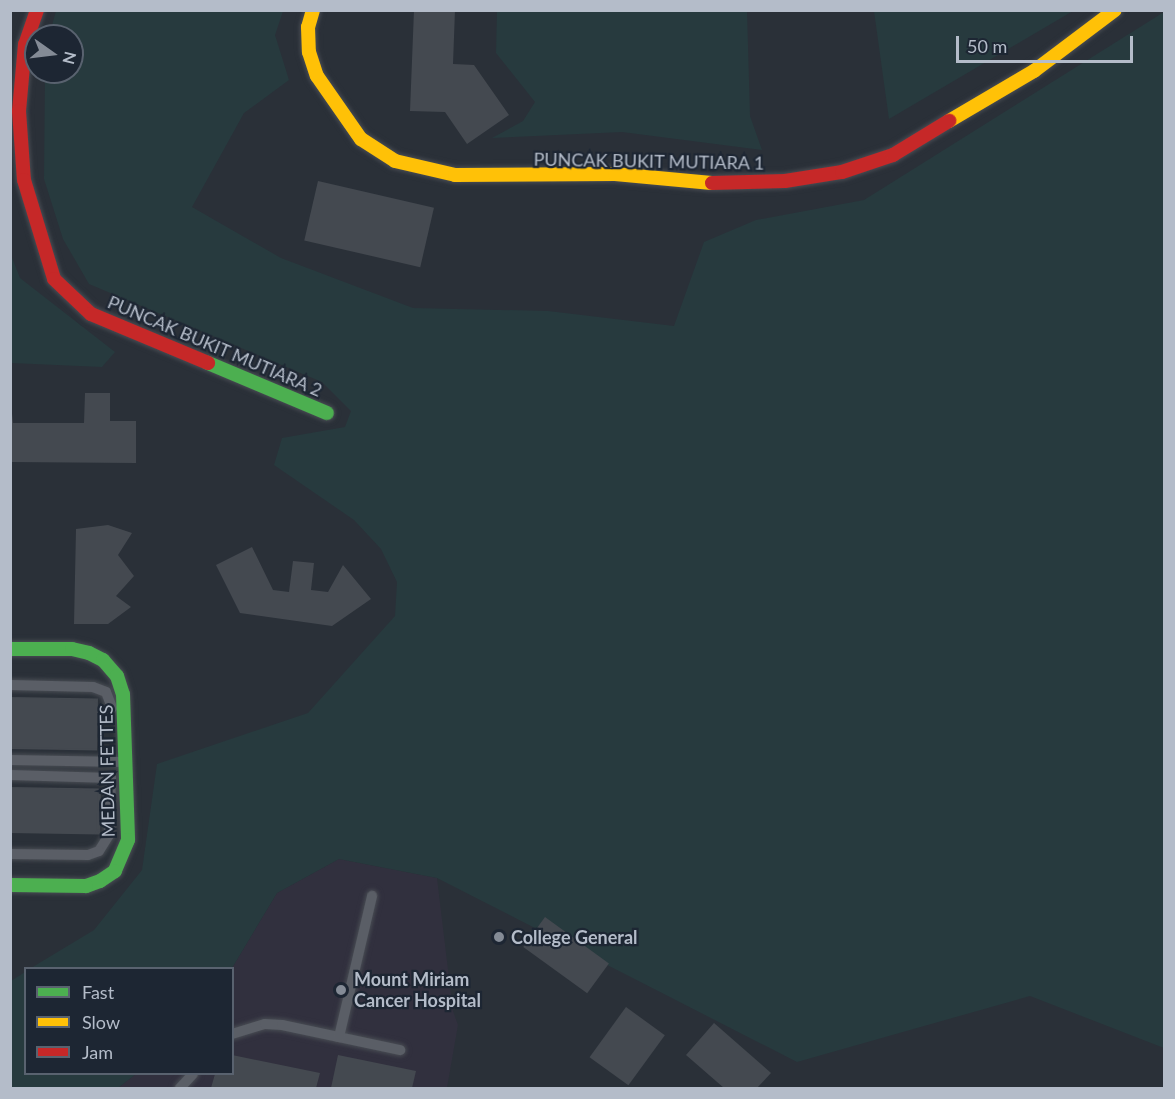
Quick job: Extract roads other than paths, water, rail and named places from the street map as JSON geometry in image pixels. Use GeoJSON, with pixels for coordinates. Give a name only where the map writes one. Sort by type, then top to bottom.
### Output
{"type":"FeatureCollection","features":[{"type":"Feature","properties":{"kind":"street","name":"PUNCAK BUKIT MUTIARA 2"},"geometry":{"type":"LineString","coordinates":[[37,10],[25,44],[19,111],[24,180],[54,279],[91,314],[327,413]]}},
{"type":"Feature","properties":{"kind":"street","name":"PUNCAK BUKIT MUTIARA 1"},"geometry":{"type":"LineString","coordinates":[[312,10],[308,27],[309,52],[317,76],[355,132],[395,161],[454,175],[615,174],[718,184],[785,181],[842,172],[893,154],[1034,71],[1115,10]]}},
{"type":"Feature","properties":{"kind":"street","name":"MEDAN FETTES"},"geometry":{"type":"LineString","coordinates":[[10,649],[72,649],[104,660],[117,676],[123,694],[128,840],[115,871],[86,886],[10,885]]}},
{"type":"Feature","properties":{"kind":"lane"},"geometry":{"type":"LineString","coordinates":[[10,685],[93,687],[106,692],[112,705],[111,750]]}},
{"type":"Feature","properties":{"kind":"lane"},"geometry":{"type":"LineString","coordinates":[[10,760],[111,750],[127,762]]}},
{"type":"Feature","properties":{"kind":"lane"},"geometry":{"type":"LineString","coordinates":[[10,775],[111,778],[109,835],[99,850],[88,855],[10,854]]}},
{"type":"Feature","properties":{"kind":"lane"},"geometry":{"type":"LineString","coordinates":[[339,1037],[372,896]]}},
{"type":"Feature","properties":{"kind":"lane"},"geometry":{"type":"LineString","coordinates":[[234,1033],[266,1024],[400,1050]]}},
{"type":"Feature","properties":{"kind":"lane"},"geometry":{"type":"LineString","coordinates":[[180,1089],[192,1075]]}},
{"type":"Feature","properties":{"kind":"place","name":"College General"},"geometry":{"type":"Point","coordinates":[499,937]}},
{"type":"Feature","properties":{"kind":"place","name":"Mount Miriam Cancer Hospital"},"geometry":{"type":"Point","coordinates":[341,990]}}]}
